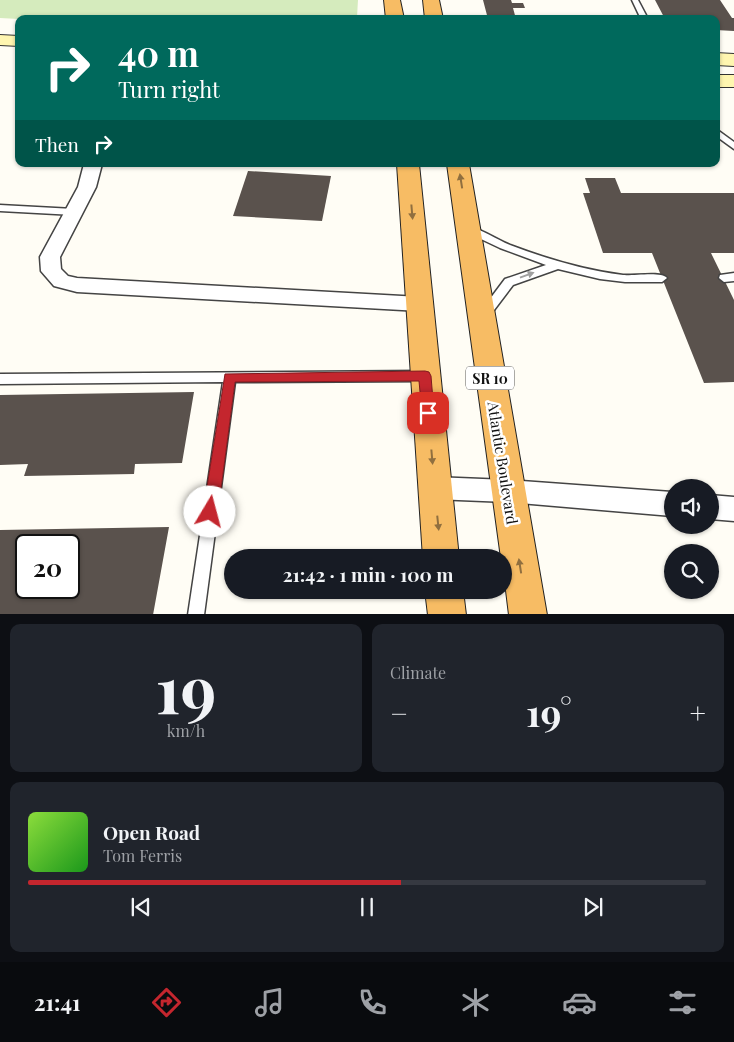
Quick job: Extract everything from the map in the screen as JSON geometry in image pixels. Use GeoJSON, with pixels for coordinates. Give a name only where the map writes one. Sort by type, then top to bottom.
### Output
{"type":"FeatureCollection","features":[{"type":"Feature","properties":{"kind":"highway"},"geometry":{"type":"LineString","coordinates":[[392,0],[394,15]]}},
{"type":"Feature","properties":{"kind":"highway"},"geometry":{"type":"LineString","coordinates":[[431,0],[433,15]]}},
{"type":"Feature","properties":{"kind":"highway"},"geometry":{"type":"LineString","coordinates":[[408,167],[440,549]]}},
{"type":"Feature","properties":{"kind":"highway","name":"Atlantic Boulevard"},"geometry":{"type":"LineString","coordinates":[[458,167],[507,491],[528,614]]}},
{"type":"Feature","properties":{"kind":"highway"},"geometry":{"type":"LineString","coordinates":[[445,599],[447,614]]}},
{"type":"Feature","properties":{"kind":"main road"},"geometry":{"type":"LineString","coordinates":[[0,26],[15,26]]}},
{"type":"Feature","properties":{"kind":"main road"},"geometry":{"type":"LineString","coordinates":[[0,40],[15,41]]}},
{"type":"Feature","properties":{"kind":"main road"},"geometry":{"type":"LineString","coordinates":[[720,59],[734,60]]}},
{"type":"Feature","properties":{"kind":"main road"},"geometry":{"type":"LineString","coordinates":[[720,80],[734,82]]}},
{"type":"Feature","properties":{"kind":"street"},"geometry":{"type":"LineString","coordinates":[[92,167],[87,187],[50,257],[51,271],[61,281],[78,285],[420,304]]}},
{"type":"Feature","properties":{"kind":"street"},"geometry":{"type":"LineString","coordinates":[[434,488],[507,491],[664,503]]}},
{"type":"Feature","properties":{"kind":"street"},"geometry":{"type":"LineString","coordinates":[[719,508],[734,509]]}},
{"type":"Feature","properties":{"kind":"lane"},"geometry":{"type":"LineString","coordinates":[[635,0],[643,15]]}},
{"type":"Feature","properties":{"kind":"lane"},"geometry":{"type":"LineString","coordinates":[[720,135],[734,146]]}},
{"type":"Feature","properties":{"kind":"lane"},"geometry":{"type":"LineString","coordinates":[[0,208],[74,212]]}},
{"type":"Feature","properties":{"kind":"lane"},"geometry":{"type":"LineString","coordinates":[[468,228],[499,245],[555,266],[621,278],[662,278]]}},
{"type":"Feature","properties":{"kind":"lane"},"geometry":{"type":"LineString","coordinates":[[481,319],[509,282],[555,266]]}},
{"type":"Feature","properties":{"kind":"lane"},"geometry":{"type":"LineString","coordinates":[[0,379],[425,376]]}},
{"type":"Feature","properties":{"kind":"lane"},"geometry":{"type":"LineString","coordinates":[[196,614],[230,377]]}},
{"type":"Feature","properties":{"kind":"green space"},"geometry":{"type":"Polygon","coordinates":[[[0,0],[358,0],[357,15],[15,15],[15,19],[0,18],[0,0]]]}},
{"type":"Feature","properties":{"kind":"building"},"geometry":{"type":"Polygon","coordinates":[[[483,0],[511,0],[512,3],[523,3],[525,8],[513,8],[515,15],[487,15],[483,0]]]}},
{"type":"Feature","properties":{"kind":"building"},"geometry":{"type":"Polygon","coordinates":[[[655,0],[720,0],[732,18],[734,18],[734,31],[720,30],[720,15],[663,15],[655,0]]]}},
{"type":"Feature","properties":{"kind":"building"},"geometry":{"type":"Polygon","coordinates":[[[248,171],[331,176],[322,221],[233,216],[248,171]]]}},
{"type":"Feature","properties":{"kind":"building"},"geometry":{"type":"Polygon","coordinates":[[[585,178],[615,178],[621,193],[734,193],[734,253],[711,253],[734,300],[734,382],[704,383],[652,253],[603,253],[583,193],[590,193],[585,178]]]}},
{"type":"Feature","properties":{"kind":"building"},"geometry":{"type":"Polygon","coordinates":[[[194,392],[182,463],[135,464],[134,474],[24,476],[28,464],[0,465],[0,395],[194,392]]]}},
{"type":"Feature","properties":{"kind":"building"},"geometry":{"type":"Polygon","coordinates":[[[169,527],[153,614],[0,614],[0,530],[169,527]]]}},
{"type":"Feature","properties":{"kind":"route"},"geometry":{"type":"LineString","coordinates":[[210,512],[230,377],[425,376],[428,413]]}}]}
